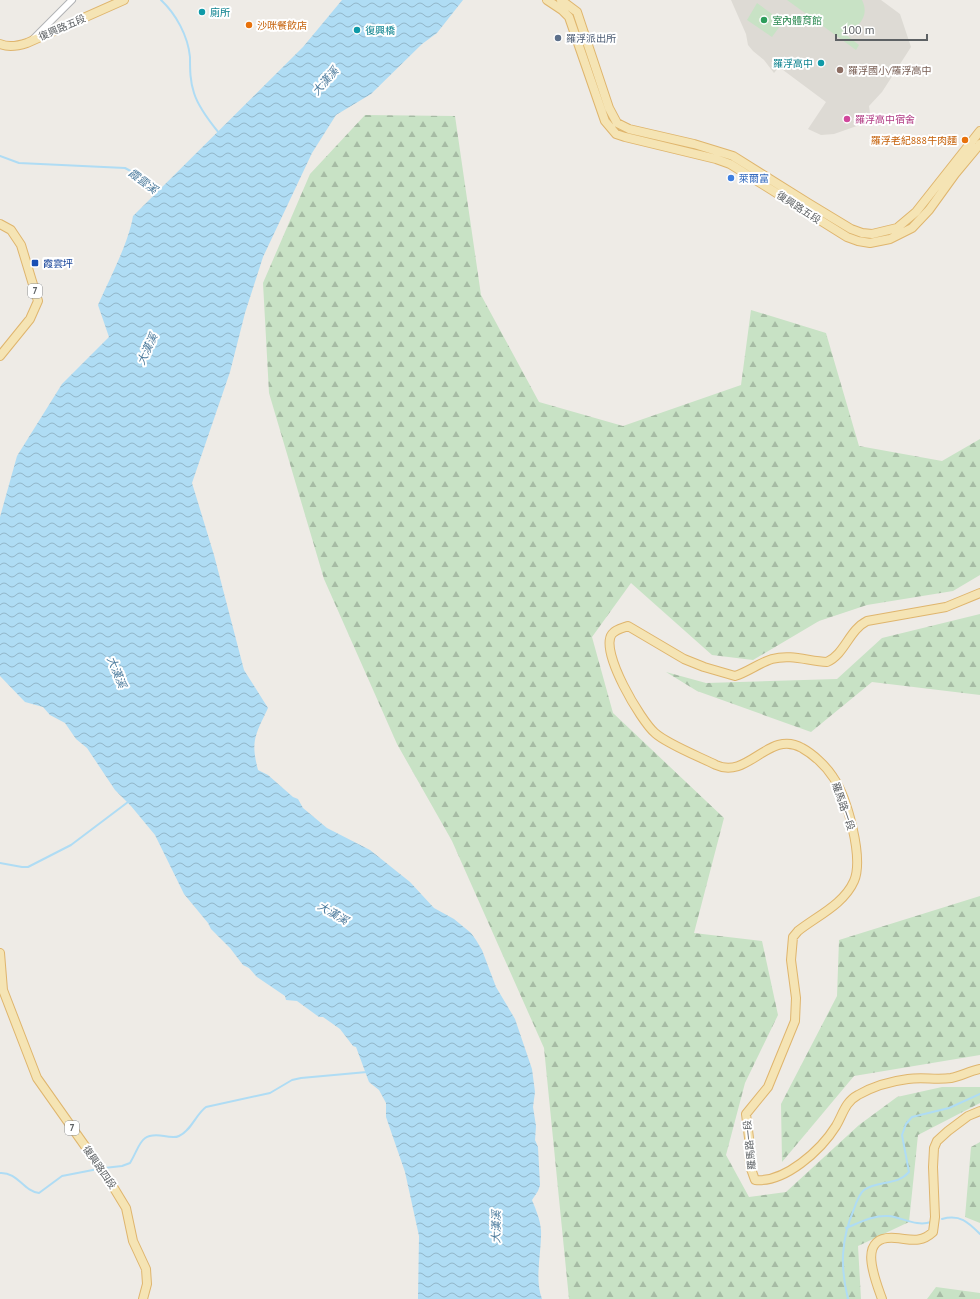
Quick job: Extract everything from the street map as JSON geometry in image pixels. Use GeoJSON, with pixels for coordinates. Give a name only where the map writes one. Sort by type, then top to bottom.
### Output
{"type":"FeatureCollection","features":[{"type":"Feature","properties":{"kind":"main road","name":"復興路五段"},"geometry":{"type":"LineString","coordinates":[[0,44],[5,46],[16,46],[46,35],[124,0]]}},
{"type":"Feature","properties":{"kind":"main road","name":"復興路五段"},"geometry":{"type":"LineString","coordinates":[[547,0],[562,10],[569,17],[584,47],[613,117],[617,123],[629,129],[694,144],[734,156],[851,229],[862,233],[872,234],[897,228],[912,216],[980,131]]}},
{"type":"Feature","properties":{"kind":"main road","name":"復興路五段"},"geometry":{"type":"LineString","coordinates":[[561,0],[577,12],[584,47],[605,122],[616,134],[716,159],[730,164],[847,237],[858,241],[870,243],[890,240],[912,228],[929,210],[980,144]]}},
{"type":"Feature","properties":{"kind":"main road"},"geometry":{"type":"LineString","coordinates":[[605,122],[613,117]]}},
{"type":"Feature","properties":{"kind":"main road","name":"7"},"geometry":{"type":"LineString","coordinates":[[0,224],[11,230],[21,245],[38,301],[30,319],[0,356]]}},
{"type":"Feature","properties":{"kind":"main road","name":"羅馬路一段"},"geometry":{"type":"LineString","coordinates":[[980,593],[946,608],[874,618],[867,621],[856,628],[839,653],[828,662],[801,657],[783,658],[771,660],[735,676],[704,667],[684,659],[628,626],[612,634],[610,647],[612,658],[636,710],[645,724],[656,734],[721,767],[733,769],[743,765],[768,748],[781,744],[791,744],[803,749],[824,766],[838,784],[854,834],[857,862],[854,881],[846,894],[798,930],[793,937],[791,960],[796,998],[795,1021],[768,1087],[752,1104],[746,1114],[750,1166],[755,1180],[776,1178],[801,1164],[830,1135],[849,1101],[858,1095],[908,1079],[950,1078],[980,1069]]}},
{"type":"Feature","properties":{"kind":"main road","name":"復興路四段"},"geometry":{"type":"LineString","coordinates":[[0,954],[3,990],[37,1078],[109,1180],[126,1208],[133,1241],[146,1269],[147,1284],[143,1299]]}},
{"type":"Feature","properties":{"kind":"main road"},"geometry":{"type":"LineString","coordinates":[[882,1299],[871,1263],[872,1250],[875,1244],[885,1239],[914,1241],[923,1239],[933,1232],[935,1221],[932,1167],[934,1148],[937,1141],[948,1131],[968,1116],[980,1111]]}},
{"type":"Feature","properties":{"kind":"street"},"geometry":{"type":"LineString","coordinates":[[33,39],[72,0]]}},
{"type":"Feature","properties":{"kind":"shaded area","name":"羅浮國小/羅浮高中"},"geometry":{"type":"Polygon","coordinates":[[[731,0],[881,0],[900,14],[911,47],[882,92],[869,106],[871,121],[834,134],[821,135],[808,129],[826,102],[779,67],[774,73],[764,60],[753,51],[748,45],[746,34],[731,0]]]}},
{"type":"Feature","properties":{"kind":"green space"},"geometry":{"type":"Polygon","coordinates":[[[787,0],[862,0],[865,11],[862,20],[855,28],[845,34],[859,45],[856,50],[787,0]]]}},
{"type":"Feature","properties":{"kind":"green space","name":"室內體育館"},"geometry":{"type":"Polygon","coordinates":[[[757,3],[783,22],[772,37],[747,20],[757,3]]]}},
{"type":"Feature","properties":{"kind":"green space"},"geometry":{"type":"Polygon","coordinates":[[[365,115],[455,116],[481,295],[539,402],[623,426],[741,385],[751,310],[826,333],[859,446],[942,461],[980,439],[980,575],[953,591],[867,605],[819,621],[753,660],[712,655],[631,583],[592,637],[613,713],[724,818],[694,933],[762,941],[778,1015],[745,1083],[726,1155],[749,1197],[786,1192],[859,1125],[897,1097],[942,1087],[980,1087],[980,1103],[918,1135],[909,1222],[858,1246],[861,1299],[569,1299],[544,1048],[452,841],[397,744],[324,579],[269,393],[263,283],[310,174],[365,115]]]}},
{"type":"Feature","properties":{"kind":"green space"},"geometry":{"type":"Polygon","coordinates":[[[980,614],[980,695],[872,682],[811,732],[697,691],[666,672],[706,683],[837,679],[882,638],[980,614]]]}},
{"type":"Feature","properties":{"kind":"green space"},"geometry":{"type":"Polygon","coordinates":[[[980,896],[980,1055],[854,1076],[782,1162],[781,1104],[837,996],[839,940],[980,896]]]}},
{"type":"Feature","properties":{"kind":"green space"},"geometry":{"type":"Polygon","coordinates":[[[980,1142],[980,1223],[965,1217],[971,1147],[980,1142]]]}},
{"type":"Feature","properties":{"kind":"green space"},"geometry":{"type":"Polygon","coordinates":[[[936,1287],[980,1293],[980,1299],[927,1299],[936,1287]]]}},
{"type":"Feature","properties":{"kind":"water","name":"大漢溪"},"geometry":{"type":"Polygon","coordinates":[[[342,0],[463,0],[437,33],[422,44],[371,94],[336,115],[312,153],[263,257],[245,313],[230,372],[192,483],[214,555],[244,670],[268,708],[257,731],[254,744],[258,770],[268,775],[293,797],[298,799],[303,808],[327,828],[370,850],[410,882],[434,908],[454,919],[471,933],[482,950],[496,987],[515,1019],[532,1069],[535,1092],[533,1107],[536,1126],[535,1140],[538,1147],[540,1185],[532,1200],[539,1218],[541,1230],[538,1273],[542,1299],[418,1299],[419,1236],[405,1172],[386,1117],[386,1103],[379,1090],[369,1082],[356,1047],[353,1046],[340,1029],[323,1017],[319,1017],[297,1001],[286,1000],[285,996],[257,977],[249,968],[243,965],[230,948],[211,929],[208,923],[184,894],[155,835],[131,806],[115,790],[87,748],[76,739],[65,723],[50,715],[43,707],[25,702],[0,676],[0,517],[17,456],[62,384],[109,337],[98,305],[123,249],[133,216],[303,47],[342,0]]]}},
{"type":"Feature","properties":{"kind":"waterway"},"geometry":{"type":"LineString","coordinates":[[161,0],[172,12],[184,33],[189,49],[191,80],[194,93],[201,108],[219,133]]}},
{"type":"Feature","properties":{"kind":"waterway","name":"霞雲溪"},"geometry":{"type":"LineString","coordinates":[[0,156],[19,163],[125,168],[138,175],[159,192]]}},
{"type":"Feature","properties":{"kind":"waterway"},"geometry":{"type":"LineString","coordinates":[[0,863],[28,867],[71,845],[128,802]]}},
{"type":"Feature","properties":{"kind":"waterway"},"geometry":{"type":"LineString","coordinates":[[104,1168],[122,1166],[130,1163],[139,1145],[145,1138],[156,1135],[177,1137],[183,1134],[206,1107],[270,1093],[292,1080],[301,1078],[367,1072]]}},
{"type":"Feature","properties":{"kind":"waterway"},"geometry":{"type":"LineString","coordinates":[[848,1299],[845,1287],[843,1264],[846,1231],[857,1201],[864,1190],[875,1185],[899,1179],[909,1172],[902,1135],[906,1124],[912,1117],[949,1108],[980,1094]]}},
{"type":"Feature","properties":{"kind":"waterway"},"geometry":{"type":"LineString","coordinates":[[0,1173],[11,1175],[33,1192],[39,1193],[62,1176],[98,1169]]}},
{"type":"Feature","properties":{"kind":"waterway"},"geometry":{"type":"LineString","coordinates":[[846,1228],[866,1220],[882,1216],[920,1223],[931,1222]]}},
{"type":"Feature","properties":{"kind":"waterway"},"geometry":{"type":"LineString","coordinates":[[942,1219],[959,1218],[972,1226],[980,1234]]}},
{"type":"Feature","properties":{"kind":"place","name":"廁所"},"geometry":{"type":"Point","coordinates":[202,12]}},
{"type":"Feature","properties":{"kind":"place","name":"室內體育館"},"geometry":{"type":"Point","coordinates":[764,20]}},
{"type":"Feature","properties":{"kind":"place","name":"沙咪餐飲店"},"geometry":{"type":"Point","coordinates":[249,25]}},
{"type":"Feature","properties":{"kind":"place","name":"復興橋"},"geometry":{"type":"Point","coordinates":[357,30]}},
{"type":"Feature","properties":{"kind":"place","name":"羅浮派出所"},"geometry":{"type":"Point","coordinates":[558,38]}},
{"type":"Feature","properties":{"kind":"place","name":"羅浮高中"},"geometry":{"type":"Point","coordinates":[821,63]}},
{"type":"Feature","properties":{"kind":"place","name":"羅浮國小/羅浮高中"},"geometry":{"type":"Point","coordinates":[840,70]}},
{"type":"Feature","properties":{"kind":"place","name":"羅浮高中宿舍"},"geometry":{"type":"Point","coordinates":[847,119]}},
{"type":"Feature","properties":{"kind":"place","name":"羅浮老紀888牛肉麵"},"geometry":{"type":"Point","coordinates":[965,140]}},
{"type":"Feature","properties":{"kind":"place","name":"萊爾富"},"geometry":{"type":"Point","coordinates":[731,178]}},
{"type":"Feature","properties":{"kind":"place","name":"霞雲坪"},"geometry":{"type":"Point","coordinates":[35,263]}}]}
